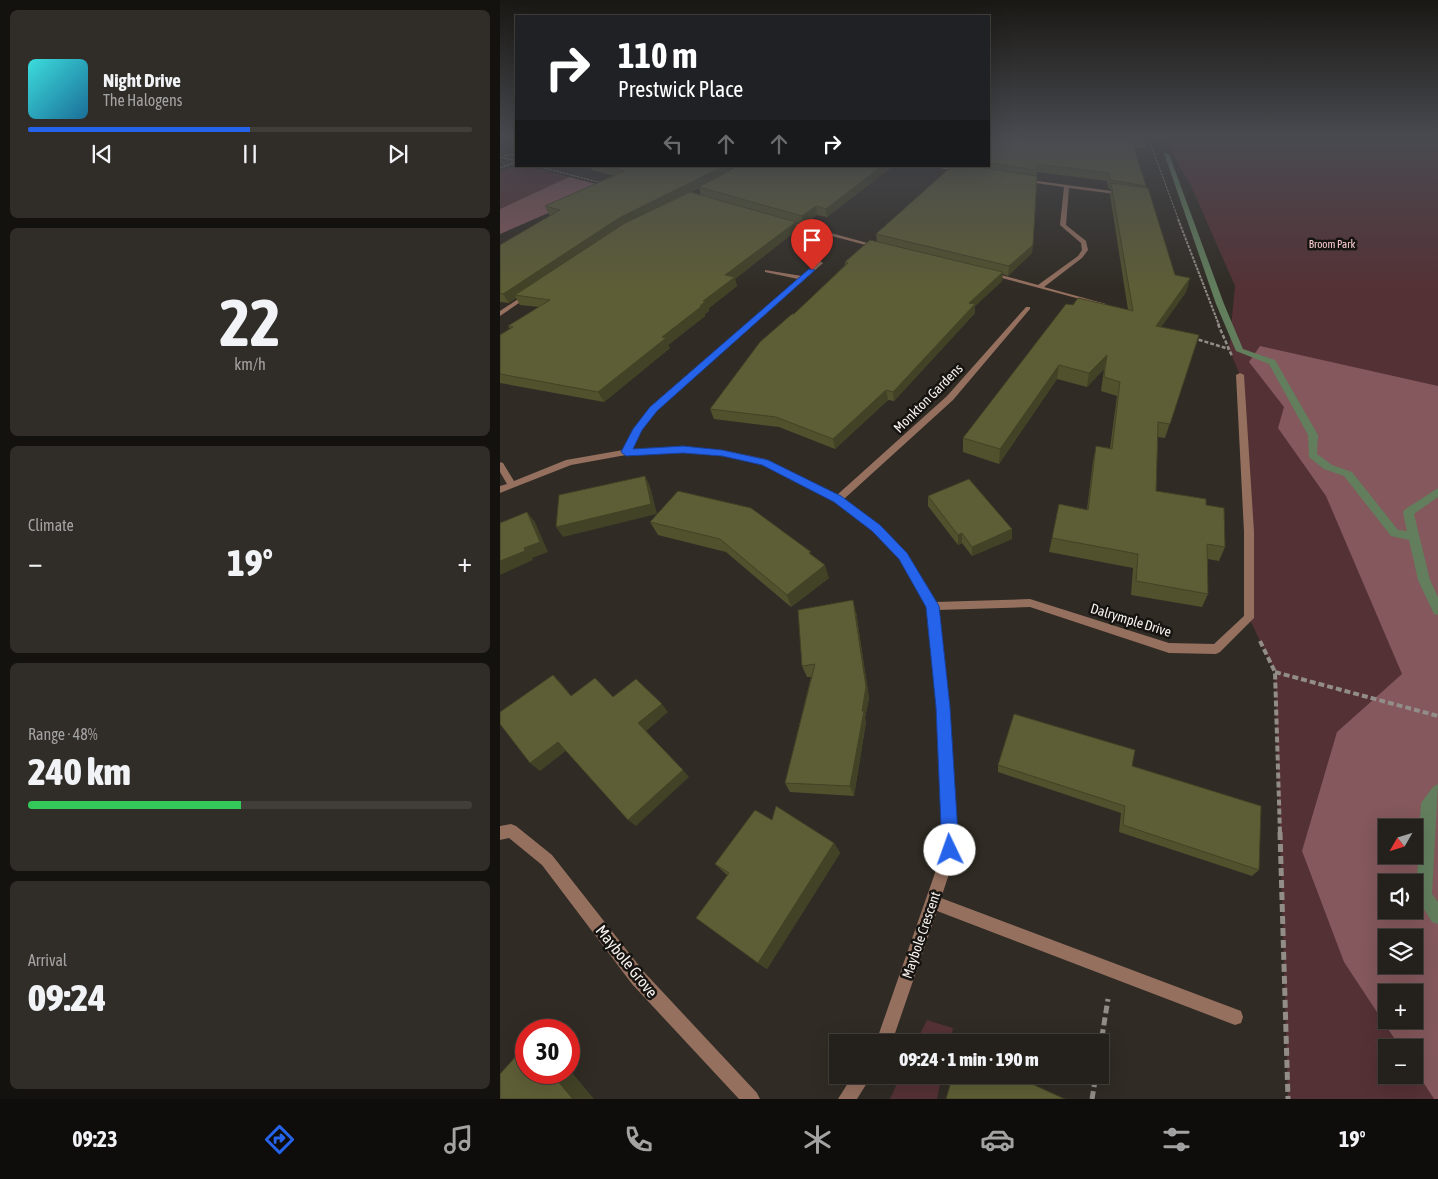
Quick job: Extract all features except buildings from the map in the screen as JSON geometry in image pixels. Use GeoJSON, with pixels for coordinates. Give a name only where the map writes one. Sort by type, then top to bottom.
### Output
{"type":"FeatureCollection","features":[{"type":"Feature","properties":{"kind":"street"},"geometry":{"type":"LineString","coordinates":[[1040,287],[1080,257],[1085,250],[1084,242],[1063,225],[1068,188]]}},
{"type":"Feature","properties":{"kind":"street"},"geometry":{"type":"LineString","coordinates":[[1086,188],[1132,194]]}},
{"type":"Feature","properties":{"kind":"street"},"geometry":{"type":"LineString","coordinates":[[779,220],[883,248]]}},
{"type":"Feature","properties":{"kind":"street"},"geometry":{"type":"LineString","coordinates":[[626,452],[638,429],[654,409],[820,262]]}},
{"type":"Feature","properties":{"kind":"street"},"geometry":{"type":"LineString","coordinates":[[767,272],[803,278]]}},
{"type":"Feature","properties":{"kind":"street"},"geometry":{"type":"LineString","coordinates":[[985,273],[1106,306]]}},
{"type":"Feature","properties":{"kind":"street"},"geometry":{"type":"LineString","coordinates":[[500,314],[539,287]]}},
{"type":"Feature","properties":{"kind":"street","name":"Monkton Gardens"},"geometry":{"type":"LineString","coordinates":[[838,499],[950,398],[1028,308]]}},
{"type":"Feature","properties":{"kind":"street"},"geometry":{"type":"LineString","coordinates":[[1240,375],[1249,532],[1249,618]]}},
{"type":"Feature","properties":{"kind":"street","name":"Maybole Crescent"},"geometry":{"type":"LineString","coordinates":[[500,490],[569,462],[626,452],[683,450],[722,453],[765,462],[838,499],[876,528],[903,556],[932,606],[943,707],[950,850],[887,1034]]}},
{"type":"Feature","properties":{"kind":"street"},"geometry":{"type":"LineString","coordinates":[[500,465],[512,486]]}},
{"type":"Feature","properties":{"kind":"street","name":"Dalrymple Drive"},"geometry":{"type":"LineString","coordinates":[[932,606],[1030,603],[1169,648],[1216,648],[1249,618]]}},
{"type":"Feature","properties":{"kind":"street","name":"Maybole Grove"},"geometry":{"type":"LineString","coordinates":[[500,833],[511,831],[547,860],[638,978],[751,1099]]}},
{"type":"Feature","properties":{"kind":"street"},"geometry":{"type":"LineString","coordinates":[[933,902],[1236,1017]]}},
{"type":"Feature","properties":{"kind":"street"},"geometry":{"type":"LineString","coordinates":[[848,1099],[857,1084]]}},
{"type":"Feature","properties":{"kind":"path"},"geometry":{"type":"LineString","coordinates":[[1167,188],[1205,292],[1240,375]]}},
{"type":"Feature","properties":{"kind":"path"},"geometry":{"type":"LineString","coordinates":[[1184,336],[1229,349]]}},
{"type":"Feature","properties":{"kind":"path"},"geometry":{"type":"LineString","coordinates":[[1249,618],[1275,672],[1288,1099]]}},
{"type":"Feature","properties":{"kind":"path"},"geometry":{"type":"LineString","coordinates":[[1275,672],[1438,716]]}},
{"type":"Feature","properties":{"kind":"path"},"geometry":{"type":"LineString","coordinates":[[1102,1034],[1113,971]]}},
{"type":"Feature","properties":{"kind":"path"},"geometry":{"type":"LineString","coordinates":[[1092,1099],[1094,1084]]}},
{"type":"Feature","properties":{"kind":"green space"},"geometry":{"type":"Polygon","coordinates":[[[500,188],[545,188],[500,209],[500,188]]]}},
{"type":"Feature","properties":{"kind":"green space","name":"Broom Park"},"geometry":{"type":"Polygon","coordinates":[[[1192,188],[1438,188],[1438,1099],[1288,1099],[1275,672],[1249,618],[1240,375],[1229,349],[1235,286],[1192,188]]]}},
{"type":"Feature","properties":{"kind":"green space"},"geometry":{"type":"Polygon","coordinates":[[[927,1020],[953,1028],[952,1034],[920,1034],[927,1020]]]}},
{"type":"Feature","properties":{"kind":"green space"},"geometry":{"type":"Polygon","coordinates":[[[897,1084],[940,1084],[937,1099],[890,1099],[897,1084]]]}},
{"type":"Feature","properties":{"kind":"shaded area"},"geometry":{"type":"Polygon","coordinates":[[[545,188],[605,188],[500,234],[500,209],[545,188]]]}},
{"type":"Feature","properties":{"kind":"shaded area"},"geometry":{"type":"Polygon","coordinates":[[[1260,346],[1438,386],[1438,1099],[1434,1099],[1423,1082],[1423,1039],[1395,1039],[1388,1029],[1423,1029],[1423,984],[1378,984],[1378,1014],[1344,962],[1302,851],[1337,732],[1402,674],[1326,496],[1278,428],[1284,407],[1249,362],[1260,346]]]}},
{"type":"Feature","properties":{"kind":"waterway"},"geometry":{"type":"LineString","coordinates":[[1178,188],[1220,304],[1240,351],[1272,362],[1313,435],[1312,455],[1328,467],[1348,474],[1395,533],[1414,537]]}},
{"type":"Feature","properties":{"kind":"waterway"},"geometry":{"type":"LineString","coordinates":[[1414,537],[1408,513],[1438,492]]}},
{"type":"Feature","properties":{"kind":"waterway"},"geometry":{"type":"LineString","coordinates":[[1414,537],[1424,580],[1438,610]]}},
{"type":"Feature","properties":{"kind":"waterway"},"geometry":{"type":"LineString","coordinates":[[1438,792],[1429,803],[1424,896],[1438,916]]}},
{"type":"Feature","properties":{"kind":"route"},"geometry":{"type":"LineString","coordinates":[[812,270],[654,409],[638,429],[626,452],[683,450],[722,453],[765,462],[838,499],[876,528],[903,556],[932,606],[943,707],[950,850]]}}]}
